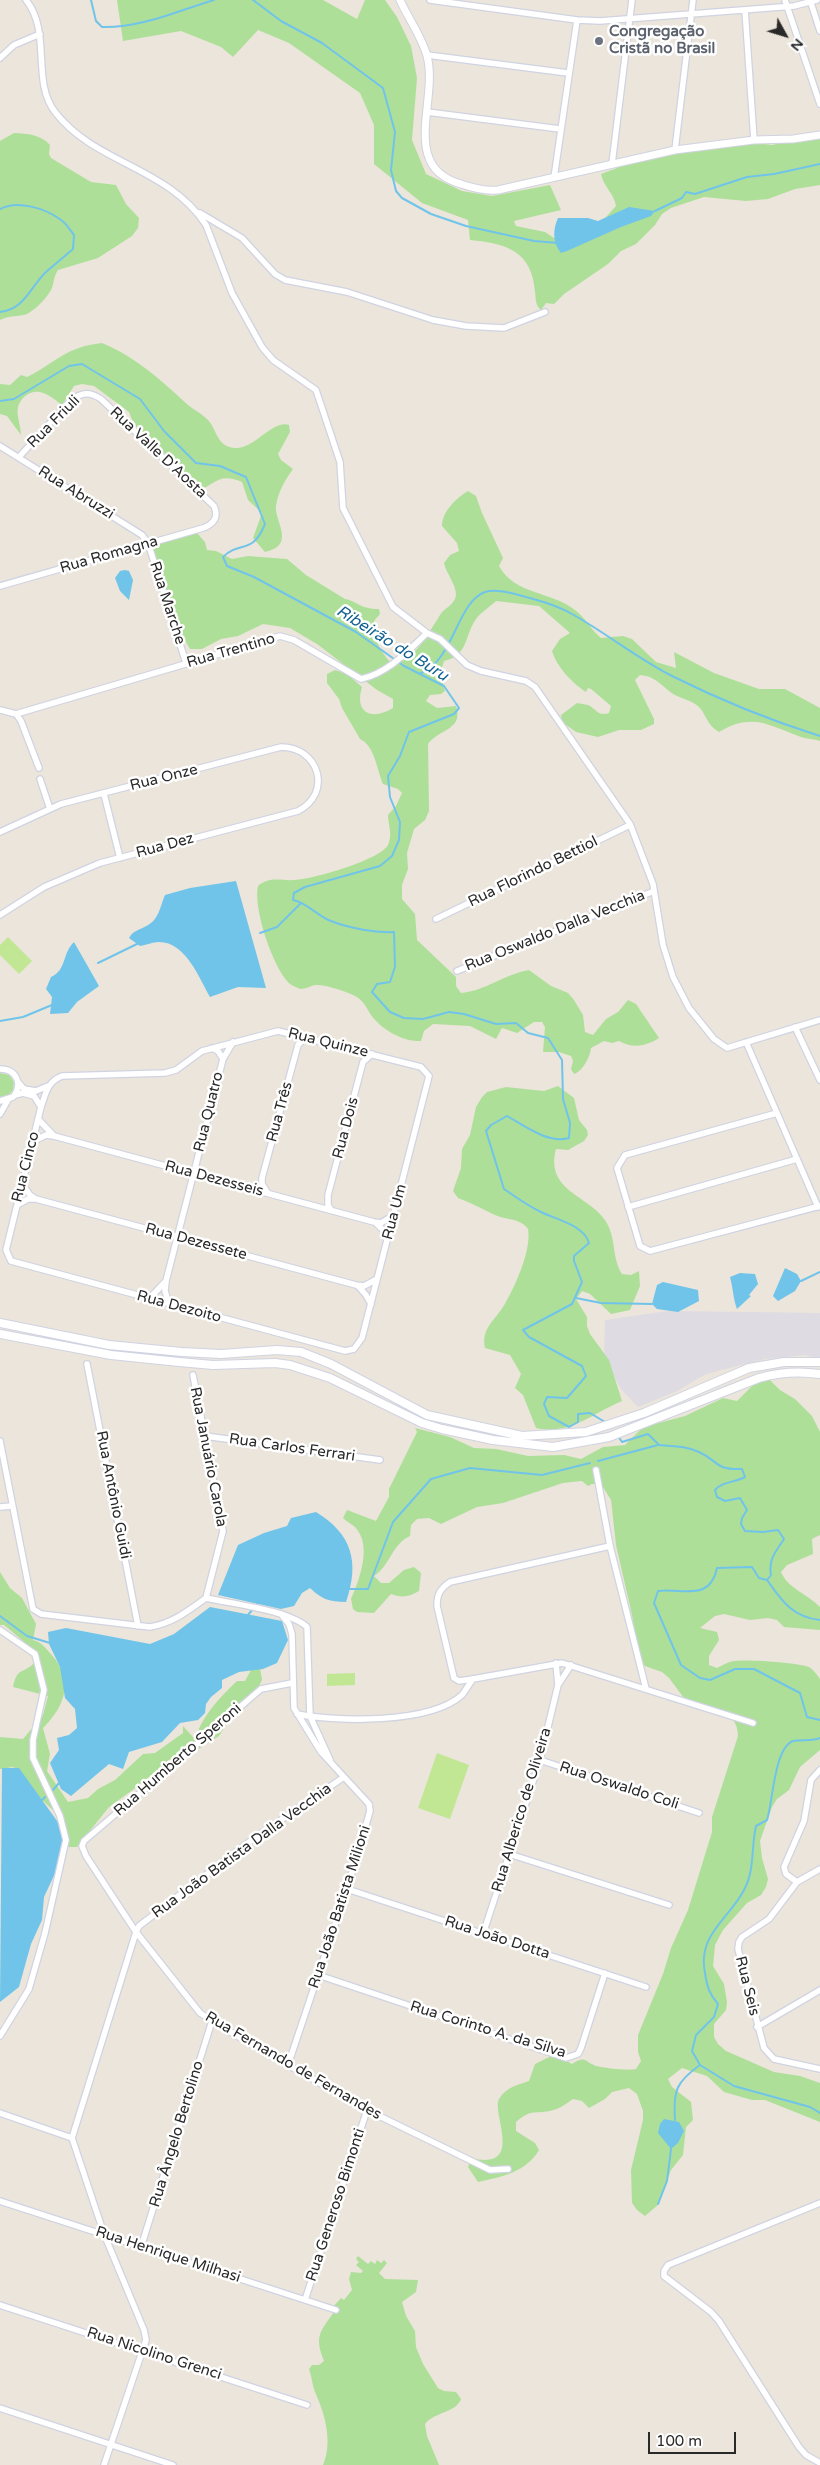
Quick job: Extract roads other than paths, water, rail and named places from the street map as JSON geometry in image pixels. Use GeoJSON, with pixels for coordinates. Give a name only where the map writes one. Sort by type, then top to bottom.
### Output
{"type":"FeatureCollection","features":[{"type":"Feature","properties":{"kind":"main road"},"geometry":{"type":"LineString","coordinates":[[0,1323],[109,1345],[172,1352],[221,1354],[277,1350],[300,1352],[331,1364],[427,1415],[522,1436],[586,1432],[652,1410],[726,1376],[749,1368],[784,1362],[820,1362]]}},
{"type":"Feature","properties":{"kind":"main road"},"geometry":{"type":"LineString","coordinates":[[0,1334],[111,1355],[213,1365],[255,1362],[290,1365],[330,1378],[422,1423],[471,1436],[553,1447],[587,1443],[617,1434],[759,1378],[779,1373],[802,1371],[820,1374]]}},
{"type":"Feature","properties":{"kind":"street"},"geometry":{"type":"LineString","coordinates":[[26,0],[36,19],[40,34],[43,75],[48,97],[54,110],[65,124],[99,148],[169,186],[197,212],[206,225],[243,316],[262,347],[273,360],[316,390],[340,462],[343,508],[393,607],[427,633],[447,645],[466,665],[481,671],[526,681],[535,687],[630,825],[654,891],[663,945],[673,977],[689,1008],[721,1046],[726,1048],[820,1020]]}},
{"type":"Feature","properties":{"kind":"street"},"geometry":{"type":"LineString","coordinates":[[400,0],[427,55],[426,153],[434,168],[445,178],[489,191],[675,150],[754,140],[793,139],[820,135]]}},
{"type":"Feature","properties":{"kind":"street"},"geometry":{"type":"LineString","coordinates":[[430,0],[577,20],[630,19],[788,7],[812,1],[820,31]]}},
{"type":"Feature","properties":{"kind":"street"},"geometry":{"type":"LineString","coordinates":[[612,164],[632,0]]}},
{"type":"Feature","properties":{"kind":"street"},"geometry":{"type":"LineString","coordinates":[[675,150],[693,0]]}},
{"type":"Feature","properties":{"kind":"street"},"geometry":{"type":"LineString","coordinates":[[785,0],[820,104]]}},
{"type":"Feature","properties":{"kind":"street"},"geometry":{"type":"LineString","coordinates":[[745,10],[754,140]]}},
{"type":"Feature","properties":{"kind":"street"},"geometry":{"type":"LineString","coordinates":[[554,178],[577,20]]}},
{"type":"Feature","properties":{"kind":"street"},"geometry":{"type":"LineString","coordinates":[[0,58],[14,45],[40,34]]}},
{"type":"Feature","properties":{"kind":"street"},"geometry":{"type":"LineString","coordinates":[[427,55],[568,73]]}},
{"type":"Feature","properties":{"kind":"street"},"geometry":{"type":"LineString","coordinates":[[427,112],[560,129]]}},
{"type":"Feature","properties":{"kind":"street"},"geometry":{"type":"LineString","coordinates":[[197,212],[242,238],[275,274],[285,280],[347,292],[433,320],[466,326],[504,328],[545,312]]}},
{"type":"Feature","properties":{"kind":"street","name":"Rua Friuli"},"geometry":{"type":"LineString","coordinates":[[19,457],[72,399],[81,394],[91,393]]}},
{"type":"Feature","properties":{"kind":"street","name":"Rua Valle D'Aosta"},"geometry":{"type":"LineString","coordinates":[[91,393],[101,399],[214,506],[217,512],[216,518]]}},
{"type":"Feature","properties":{"kind":"street","name":"Rua Abruzzi"},"geometry":{"type":"LineString","coordinates":[[0,446],[142,535],[148,543]]}},
{"type":"Feature","properties":{"kind":"street","name":"Rua Romagna"},"geometry":{"type":"LineString","coordinates":[[2,584],[211,525],[216,518]]}},
{"type":"Feature","properties":{"kind":"street","name":"Rua Marche"},"geometry":{"type":"LineString","coordinates":[[148,543],[186,663]]}},
{"type":"Feature","properties":{"kind":"street","name":"Rua Trentino"},"geometry":{"type":"LineString","coordinates":[[16,714],[280,636],[294,640],[361,679],[371,677],[400,659],[427,633]]}},
{"type":"Feature","properties":{"kind":"street"},"geometry":{"type":"LineString","coordinates":[[0,710],[16,714],[26,729],[39,768]]}},
{"type":"Feature","properties":{"kind":"street","name":"Rua Onze"},"geometry":{"type":"LineString","coordinates":[[0,832],[50,809],[281,747],[293,748],[308,757],[314,765],[318,777]]}},
{"type":"Feature","properties":{"kind":"street","name":"Rua Dez"},"geometry":{"type":"LineString","coordinates":[[0,914],[44,887],[100,863],[298,811],[309,804],[315,796],[318,777]]}},
{"type":"Feature","properties":{"kind":"street"},"geometry":{"type":"LineString","coordinates":[[40,779],[50,809]]}},
{"type":"Feature","properties":{"kind":"street"},"geometry":{"type":"LineString","coordinates":[[104,794],[120,858]]}},
{"type":"Feature","properties":{"kind":"street","name":"Rua Florindo Bettiol"},"geometry":{"type":"LineString","coordinates":[[436,919],[630,825]]}},
{"type":"Feature","properties":{"kind":"street","name":"Rua Oswaldo Dalla Vecchia"},"geometry":{"type":"LineString","coordinates":[[456,970],[654,891]]}},
{"type":"Feature","properties":{"kind":"street"},"geometry":{"type":"LineString","coordinates":[[795,1027],[820,1080]]}},
{"type":"Feature","properties":{"kind":"street","name":"Rua Quinze"},"geometry":{"type":"LineString","coordinates":[[53,1079],[62,1076],[165,1073],[176,1070],[202,1051],[278,1031],[421,1066],[428,1073]]}},
{"type":"Feature","properties":{"kind":"street"},"geometry":{"type":"LineString","coordinates":[[292,1034],[298,1046]]}},
{"type":"Feature","properties":{"kind":"street","name":"Rua Três"},"geometry":{"type":"LineString","coordinates":[[262,1178],[298,1046],[306,1037]]}},
{"type":"Feature","properties":{"kind":"street","name":"Rua Quatro"},"geometry":{"type":"LineString","coordinates":[[169,1304],[165,1291],[166,1281],[223,1059],[233,1042]]}},
{"type":"Feature","properties":{"kind":"street"},"geometry":{"type":"LineString","coordinates":[[746,1042],[819,1206],[650,1251],[640,1246],[617,1168],[625,1155],[777,1112]]}},
{"type":"Feature","properties":{"kind":"street","name":"Rua Quatro"},"geometry":{"type":"LineString","coordinates":[[212,1048],[218,1051],[223,1059]]}},
{"type":"Feature","properties":{"kind":"street"},"geometry":{"type":"LineString","coordinates":[[358,1050],[364,1062]]}},
{"type":"Feature","properties":{"kind":"street","name":"Rua Dois"},"geometry":{"type":"LineString","coordinates":[[331,1210],[328,1205],[328,1194],[364,1062],[372,1054]]}},
{"type":"Feature","properties":{"kind":"street"},"geometry":{"type":"LineString","coordinates":[[0,1069],[13,1073],[24,1089],[36,1091],[48,1086]]}},
{"type":"Feature","properties":{"kind":"street","name":"Rua Um"},"geometry":{"type":"LineString","coordinates":[[354,1349],[362,1338],[428,1084],[428,1073]]}},
{"type":"Feature","properties":{"kind":"street","name":"Rua Cinco"},"geometry":{"type":"LineString","coordinates":[[8,1256],[6,1250],[32,1142],[48,1086],[53,1079]]}},
{"type":"Feature","properties":{"kind":"street"},"geometry":{"type":"LineString","coordinates":[[15,1095],[18,1082]]}},
{"type":"Feature","properties":{"kind":"street"},"geometry":{"type":"LineString","coordinates":[[0,1114],[8,1100],[15,1095],[23,1093],[34,1096],[41,1107]]}},
{"type":"Feature","properties":{"kind":"street"},"geometry":{"type":"LineString","coordinates":[[0,1101],[8,1100]]}},
{"type":"Feature","properties":{"kind":"street"},"geometry":{"type":"LineString","coordinates":[[38,1119],[54,1136]]}},
{"type":"Feature","properties":{"kind":"street"},"geometry":{"type":"LineString","coordinates":[[32,1142],[46,1135],[54,1136]]}},
{"type":"Feature","properties":{"kind":"street","name":"Rua Dezesseis"},"geometry":{"type":"LineString","coordinates":[[54,1136],[374,1222]]}},
{"type":"Feature","properties":{"kind":"street"},"geometry":{"type":"LineString","coordinates":[[628,1207],[797,1159]]}},
{"type":"Feature","properties":{"kind":"street"},"geometry":{"type":"LineString","coordinates":[[250,1188],[259,1183],[262,1178]]}},
{"type":"Feature","properties":{"kind":"street"},"geometry":{"type":"LineString","coordinates":[[262,1178],[262,1184],[267,1193]]}},
{"type":"Feature","properties":{"kind":"street"},"geometry":{"type":"LineString","coordinates":[[22,1184],[30,1195],[36,1199]]}},
{"type":"Feature","properties":{"kind":"street"},"geometry":{"type":"LineString","coordinates":[[314,1206],[325,1199],[328,1194]]}},
{"type":"Feature","properties":{"kind":"street"},"geometry":{"type":"LineString","coordinates":[[17,1205],[28,1199],[36,1199]]}},
{"type":"Feature","properties":{"kind":"street","name":"Rua Dezessete"},"geometry":{"type":"LineString","coordinates":[[36,1199],[356,1285]]}},
{"type":"Feature","properties":{"kind":"street"},"geometry":{"type":"LineString","coordinates":[[374,1222],[381,1223],[394,1216]]}},
{"type":"Feature","properties":{"kind":"street"},"geometry":{"type":"LineString","coordinates":[[374,1222],[384,1231],[387,1241]]}},
{"type":"Feature","properties":{"kind":"street","name":"Rua Dezoito"},"geometry":{"type":"LineString","coordinates":[[8,1256],[17,1264],[345,1351],[354,1349]]}},
{"type":"Feature","properties":{"kind":"street"},"geometry":{"type":"LineString","coordinates":[[356,1285],[364,1286],[377,1279]]}},
{"type":"Feature","properties":{"kind":"street","name":"Rua Quatro"},"geometry":{"type":"LineString","coordinates":[[149,1299],[161,1289],[166,1281]]}},
{"type":"Feature","properties":{"kind":"street"},"geometry":{"type":"LineString","coordinates":[[356,1285],[363,1289],[370,1304]]}},
{"type":"Feature","properties":{"kind":"street","name":"Rua Antônio Guidi"},"geometry":{"type":"LineString","coordinates":[[88,1364],[138,1626]]}},
{"type":"Feature","properties":{"kind":"street","name":"Rua Januário Carola"},"geometry":{"type":"LineString","coordinates":[[193,1375],[223,1531],[206,1598]]}},
{"type":"Feature","properties":{"kind":"street","name":"Rua Carlos Ferrari"},"geometry":{"type":"LineString","coordinates":[[205,1436],[380,1460]]}},
{"type":"Feature","properties":{"kind":"street"},"geometry":{"type":"LineString","coordinates":[[0,1441],[30,1603],[37,1613],[150,1627],[173,1621],[206,1598],[281,1614],[301,1621],[309,1630],[310,1716]]}},
{"type":"Feature","properties":{"kind":"street"},"geometry":{"type":"LineString","coordinates":[[596,1470],[610,1546],[646,1689]]}},
{"type":"Feature","properties":{"kind":"street"},"geometry":{"type":"LineString","coordinates":[[0,1507],[12,1506]]}},
{"type":"Feature","properties":{"kind":"street"},"geometry":{"type":"LineString","coordinates":[[610,1546],[450,1582],[441,1588],[437,1596],[437,1606],[452,1673],[458,1681],[556,1663],[753,1722]]}},
{"type":"Feature","properties":{"kind":"street"},"geometry":{"type":"LineString","coordinates":[[281,1614],[292,1634],[292,1683],[297,1714],[371,1718],[416,1715],[438,1708],[460,1696],[473,1679]]}},
{"type":"Feature","properties":{"kind":"street"},"geometry":{"type":"LineString","coordinates":[[0,1630],[35,1654],[44,1690],[33,1740],[32,1758],[60,1816],[66,1833],[66,1840],[29,1988],[0,2036]]}},
{"type":"Feature","properties":{"kind":"street","name":"Rua Alberico de Oliveira"},"geometry":{"type":"LineString","coordinates":[[483,1934],[540,1760],[558,1685],[556,1663]]}},
{"type":"Feature","properties":{"kind":"street","name":"Rua Alberico de Oliveira"},"geometry":{"type":"LineString","coordinates":[[558,1685],[570,1666]]}},
{"type":"Feature","properties":{"kind":"street","name":"Rua Humberto Speroni"},"geometry":{"type":"LineString","coordinates":[[86,1856],[82,1846],[84,1841],[261,1689],[292,1683]]}},
{"type":"Feature","properties":{"kind":"street","name":"Rua João Batista Milioni"},"geometry":{"type":"LineString","coordinates":[[288,2064],[347,1889],[370,1811],[369,1804],[321,1752],[297,1714]]}},
{"type":"Feature","properties":{"kind":"street","name":"Rua João Batista Milioni"},"geometry":{"type":"LineString","coordinates":[[310,1716],[331,1762]]}},
{"type":"Feature","properties":{"kind":"street","name":"Rua Oswaldo Coli"},"geometry":{"type":"LineString","coordinates":[[540,1760],[699,1813]]}},
{"type":"Feature","properties":{"kind":"street"},"geometry":{"type":"LineString","coordinates":[[797,1882],[786,1874],[784,1867],[804,1821],[811,1780],[820,1770]]}},
{"type":"Feature","properties":{"kind":"street","name":"Rua João Batista Dalla Vecchia"},"geometry":{"type":"LineString","coordinates":[[72,2138],[139,1926],[253,1840],[344,1777]]}},
{"type":"Feature","properties":{"kind":"street"},"geometry":{"type":"LineString","coordinates":[[509,1854],[669,1905]]}},
{"type":"Feature","properties":{"kind":"street","name":"Rua Fernando de Fernandes"},"geometry":{"type":"LineString","coordinates":[[86,1856],[136,1932],[200,2013],[367,2110],[490,2170],[508,2169]]}},
{"type":"Feature","properties":{"kind":"street","name":"Rua Seis"},"geometry":{"type":"LineString","coordinates":[[820,1869],[797,1882],[769,1919],[739,1942],[739,1956],[764,2048],[774,2058],[820,2069]]}},
{"type":"Feature","properties":{"kind":"street","name":"Rua João Dotta"},"geometry":{"type":"LineString","coordinates":[[347,1889],[646,1987]]}},
{"type":"Feature","properties":{"kind":"street","name":"Rua Corinto A. da Silva"},"geometry":{"type":"LineString","coordinates":[[318,1976],[566,2058],[578,2054],[581,2048],[604,1973]]}},
{"type":"Feature","properties":{"kind":"street"},"geometry":{"type":"LineString","coordinates":[[757,2027],[820,1990]]}},
{"type":"Feature","properties":{"kind":"street","name":"Rua Ângelo Bertolino"},"geometry":{"type":"LineString","coordinates":[[141,2247],[212,2021]]}},
{"type":"Feature","properties":{"kind":"street","name":"Rua Generoso Bimonti"},"geometry":{"type":"LineString","coordinates":[[305,2300],[367,2110]]}},
{"type":"Feature","properties":{"kind":"street"},"geometry":{"type":"LineString","coordinates":[[0,2113],[72,2138],[104,2234],[144,2330],[146,2340],[104,2465]]}},
{"type":"Feature","properties":{"kind":"street","name":"Rua Henrique Milhasi"},"geometry":{"type":"LineString","coordinates":[[0,2201],[336,2310]]}},
{"type":"Feature","properties":{"kind":"street"},"geometry":{"type":"LineString","coordinates":[[820,2203],[668,2265],[664,2271],[664,2276],[715,2316],[802,2451],[820,2463]]}},
{"type":"Feature","properties":{"kind":"street","name":"Rua Nicolino Grenci"},"geometry":{"type":"LineString","coordinates":[[0,2304],[307,2405]]}},
{"type":"Feature","properties":{"kind":"street"},"geometry":{"type":"LineString","coordinates":[[0,2408],[173,2465]]}},
{"type":"Feature","properties":{"kind":"water"},"geometry":{"type":"Polygon","coordinates":[[[629,207],[655,211],[651,216],[567,251],[561,253],[558,249],[554,235],[558,218],[588,218],[598,221],[629,207]]]}},
{"type":"Feature","properties":{"kind":"water"},"geometry":{"type":"Polygon","coordinates":[[[120,571],[129,571],[133,580],[129,600],[120,591],[115,578],[120,571]]]}},
{"type":"Feature","properties":{"kind":"water"},"geometry":{"type":"Polygon","coordinates":[[[236,881],[266,988],[238,987],[210,997],[190,962],[177,948],[159,942],[140,946],[129,938],[133,933],[154,920],[165,895],[190,888],[236,881]]]}},
{"type":"Feature","properties":{"kind":"water"},"geometry":{"type":"Polygon","coordinates":[[[74,942],[99,986],[77,1002],[68,1013],[50,1014],[52,997],[46,989],[51,977],[60,970],[70,946],[74,942]]]}},
{"type":"Feature","properties":{"kind":"water"},"geometry":{"type":"Polygon","coordinates":[[[785,1268],[797,1274],[801,1281],[795,1291],[778,1301],[773,1296],[785,1268]]]}},
{"type":"Feature","properties":{"kind":"water"},"geometry":{"type":"Polygon","coordinates":[[[740,1273],[755,1274],[758,1284],[749,1295],[751,1296],[737,1309],[730,1277],[740,1273]]]}},
{"type":"Feature","properties":{"kind":"water"},"geometry":{"type":"Polygon","coordinates":[[[663,1282],[698,1290],[699,1301],[678,1312],[657,1309],[652,1304],[657,1285],[663,1282]]]}},
{"type":"Feature","properties":{"kind":"water"},"geometry":{"type":"Polygon","coordinates":[[[316,1512],[338,1530],[350,1550],[352,1574],[346,1602],[326,1599],[310,1588],[302,1593],[294,1606],[281,1609],[218,1595],[238,1545],[264,1533],[287,1526],[291,1518],[316,1512]]]}},
{"type":"Feature","properties":{"kind":"water"},"geometry":{"type":"Polygon","coordinates":[[[210,1607],[282,1621],[288,1640],[277,1663],[263,1669],[239,1672],[222,1680],[222,1688],[211,1697],[206,1704],[205,1713],[198,1720],[180,1723],[162,1742],[129,1752],[123,1769],[109,1764],[71,1796],[61,1789],[50,1763],[59,1750],[57,1738],[69,1735],[77,1728],[75,1709],[65,1698],[60,1667],[49,1644],[48,1632],[66,1628],[150,1644],[174,1634],[210,1607]]]}},
{"type":"Feature","properties":{"kind":"water"},"geometry":{"type":"Polygon","coordinates":[[[2,1768],[19,1768],[65,1832],[58,1867],[44,1897],[42,1920],[31,1944],[19,1987],[0,2002],[2,1768]]]}},
{"type":"Feature","properties":{"kind":"water"},"geometry":{"type":"Polygon","coordinates":[[[664,2119],[679,2122],[684,2131],[678,2143],[671,2149],[658,2133],[660,2124],[664,2119]]]}},
{"type":"Feature","properties":{"kind":"waterway"},"geometry":{"type":"LineString","coordinates":[[91,0],[96,21],[102,27],[116,27],[145,22],[214,0]]}},
{"type":"Feature","properties":{"kind":"waterway"},"geometry":{"type":"LineString","coordinates":[[253,0],[281,21],[322,43],[383,88],[395,132],[391,170],[396,191],[402,198],[431,214],[466,226],[534,241],[558,243]]}},
{"type":"Feature","properties":{"kind":"waterway"},"geometry":{"type":"LineString","coordinates":[[655,211],[682,198],[686,192],[695,194],[747,177],[774,174],[820,164]]}},
{"type":"Feature","properties":{"kind":"waterway","name":"Ribeirão do Buru"},"geometry":{"type":"LineString","coordinates":[[0,209],[15,205],[39,209],[63,221],[74,235],[73,249],[40,278],[21,302],[15,307],[0,312]]}},
{"type":"Feature","properties":{"kind":"waterway","name":"Ribeirão do Buru"},"geometry":{"type":"LineString","coordinates":[[0,401],[14,399],[69,366],[82,364],[140,399],[164,431],[196,463],[220,466],[246,477],[265,524],[260,534],[250,544],[235,549],[223,557],[227,566],[254,577],[356,632],[404,666],[444,686],[459,708],[454,714],[409,732],[400,756],[388,776],[390,797],[400,822],[399,840],[392,856],[380,866],[305,887],[294,893],[293,900],[338,924],[370,931],[394,932],[395,967],[390,982],[377,984],[372,992],[390,1012],[404,1018],[423,1019],[449,1012],[464,1014],[496,1024],[516,1023],[528,1033],[548,1038],[562,1060],[563,1099],[570,1123],[569,1138],[561,1139],[545,1136],[507,1116],[491,1125],[486,1131],[504,1189],[536,1210],[575,1227],[586,1237],[589,1243],[574,1256],[582,1282],[572,1304],[523,1330],[529,1337],[582,1366],[586,1376],[567,1398],[547,1397],[544,1404],[549,1416],[569,1427],[578,1422],[578,1414],[590,1413],[605,1422]]}},
{"type":"Feature","properties":{"kind":"waterway"},"geometry":{"type":"LineString","coordinates":[[421,673],[432,666],[441,656],[468,607],[476,598],[488,591],[504,592],[537,600],[565,610],[672,676],[745,709],[820,736]]}},
{"type":"Feature","properties":{"kind":"waterway"},"geometry":{"type":"LineString","coordinates":[[260,933],[277,927],[301,903]]}},
{"type":"Feature","properties":{"kind":"waterway"},"geometry":{"type":"LineString","coordinates":[[98,963],[139,943]]}},
{"type":"Feature","properties":{"kind":"waterway"},"geometry":{"type":"LineString","coordinates":[[0,1021],[23,1017],[52,1005]]}},
{"type":"Feature","properties":{"kind":"waterway"},"geometry":{"type":"LineString","coordinates":[[801,1281],[820,1272]]}},
{"type":"Feature","properties":{"kind":"waterway"},"geometry":{"type":"LineString","coordinates":[[576,1298],[601,1303],[652,1304]]}},
{"type":"Feature","properties":{"kind":"waterway","name":"Ribeirão do Buru"},"geometry":{"type":"LineString","coordinates":[[618,1436],[622,1442],[648,1434],[659,1445],[689,1449],[705,1455],[726,1468],[742,1469],[745,1477],[722,1485],[715,1490],[717,1497],[725,1501],[740,1498],[747,1510],[741,1524],[745,1531],[763,1532],[778,1530],[784,1539],[772,1560],[771,1575],[767,1580],[759,1578],[752,1567],[717,1568],[708,1586],[694,1591],[658,1591],[654,1603],[681,1665],[700,1678],[710,1680],[735,1669],[754,1669],[800,1693],[807,1717],[820,1720]]}},
{"type":"Feature","properties":{"kind":"waterway"},"geometry":{"type":"LineString","coordinates":[[598,1461],[658,1445]]}},
{"type":"Feature","properties":{"kind":"waterway"},"geometry":{"type":"LineString","coordinates":[[348,1589],[368,1589],[393,1522],[431,1479],[470,1468],[542,1475],[590,1463]]}},
{"type":"Feature","properties":{"kind":"waterway"},"geometry":{"type":"LineString","coordinates":[[767,1580],[783,1601],[795,1612],[820,1620]]}},
{"type":"Feature","properties":{"kind":"waterway"},"geometry":{"type":"LineString","coordinates":[[247,1616],[259,1602]]}},
{"type":"Feature","properties":{"kind":"waterway"},"geometry":{"type":"LineString","coordinates":[[0,1616],[27,1636],[50,1643]]}},
{"type":"Feature","properties":{"kind":"waterway","name":"Ribeirão do Buru"},"geometry":{"type":"LineString","coordinates":[[820,1738],[793,1741],[782,1754],[775,1776],[767,1820],[756,1826],[750,1875],[738,1900],[716,1928],[706,1948],[704,1960],[705,1973],[710,1993],[718,2004],[714,2017],[696,2035],[692,2051],[700,2065],[734,2086],[810,2107],[820,2113]]}},
{"type":"Feature","properties":{"kind":"waterway"},"geometry":{"type":"LineString","coordinates":[[53,1790],[59,1783]]}},
{"type":"Feature","properties":{"kind":"waterway"},"geometry":{"type":"LineString","coordinates":[[41,1801],[45,1797]]}},
{"type":"Feature","properties":{"kind":"waterway"},"geometry":{"type":"LineString","coordinates":[[675,2120],[675,2102],[678,2088],[681,2082],[700,2065]]}},
{"type":"Feature","properties":{"kind":"waterway"},"geometry":{"type":"LineString","coordinates":[[658,2204],[667,2181],[671,2149]]}},
{"type":"Feature","properties":{"kind":"place","name":"Congregação Cristã no Brasil"},"geometry":{"type":"Point","coordinates":[599,41]}}]}
